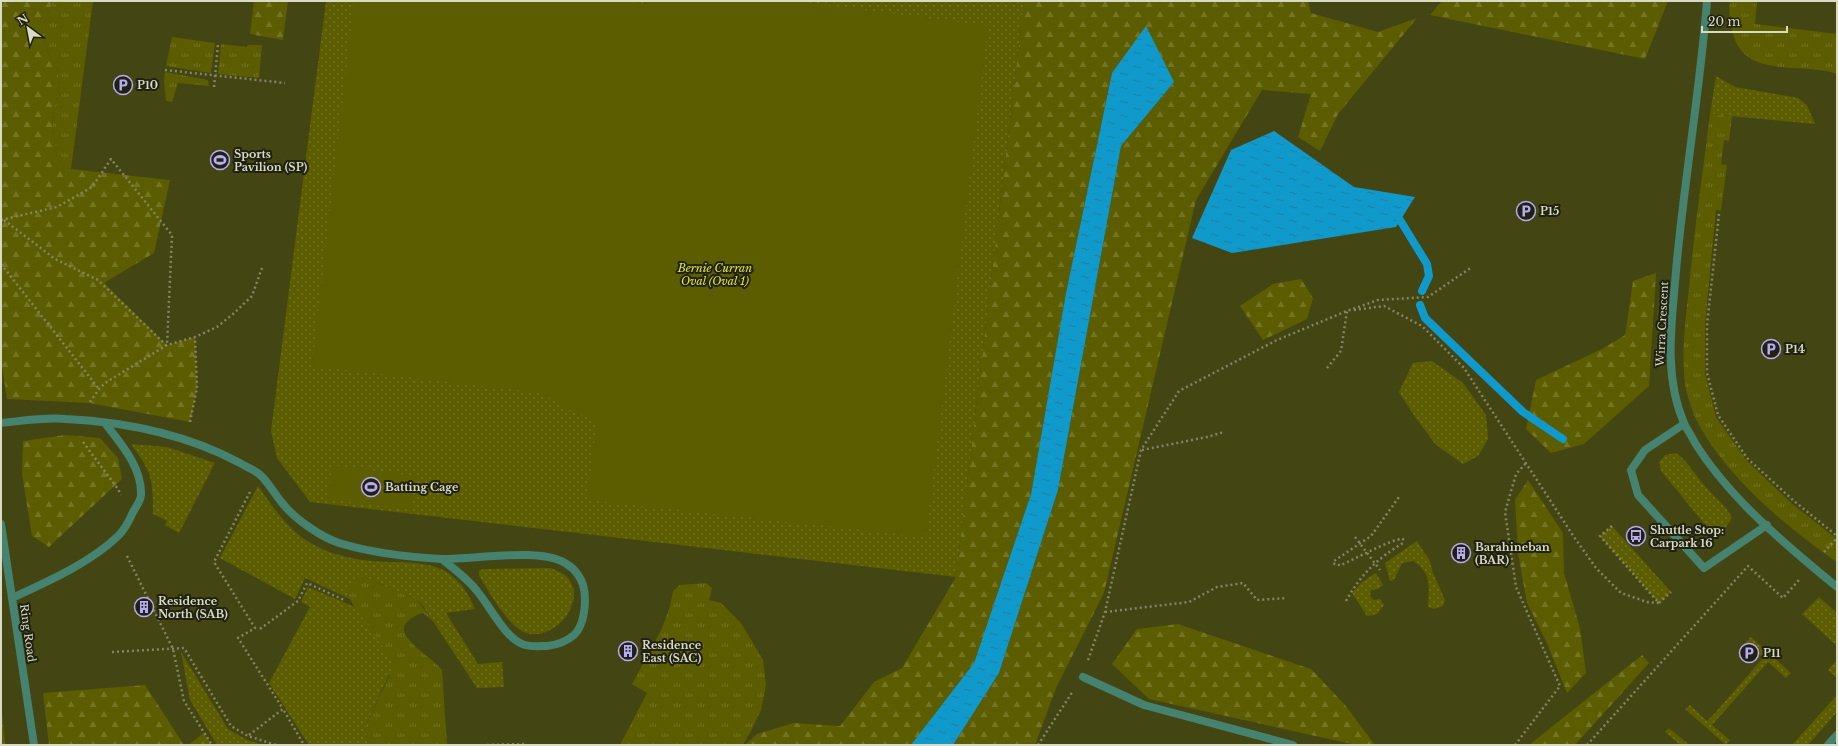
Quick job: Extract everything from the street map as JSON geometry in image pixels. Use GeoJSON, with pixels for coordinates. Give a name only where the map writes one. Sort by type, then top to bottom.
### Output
{"type":"FeatureCollection","features":[{"type":"Feature","properties":{"kind":"street","name":"Wirra Crescent"},"geometry":{"type":"LineString","coordinates":[[1707,1],[1704,40],[1680,232],[1671,328],[1670,368],[1678,405],[1684,424],[1707,462],[1735,494],[1767,525],[1837,587]]}},
{"type":"Feature","properties":{"kind":"street"},"geometry":{"type":"LineString","coordinates":[[1,422],[64,418],[152,431],[187,441],[224,455],[259,474],[285,507],[311,528],[336,542],[367,551],[442,559],[519,556],[544,556],[559,559],[570,566],[578,575],[583,585],[584,610],[581,623],[575,634],[552,646],[537,647],[524,645],[502,626],[476,590],[442,559]]}},
{"type":"Feature","properties":{"kind":"street"},"geometry":{"type":"LineString","coordinates":[[12,598],[54,579],[101,550],[121,534],[130,519],[141,496],[137,472],[124,449],[105,423]]}},
{"type":"Feature","properties":{"kind":"street"},"geometry":{"type":"LineString","coordinates":[[1684,424],[1645,450],[1631,470],[1638,495],[1704,568],[1767,525]]}},
{"type":"Feature","properties":{"kind":"street","name":"Ring Road"},"geometry":{"type":"LineString","coordinates":[[1,524],[34,745]]}},
{"type":"Feature","properties":{"kind":"street"},"geometry":{"type":"LineString","coordinates":[[1083,677],[1144,705],[1293,745]]}},
{"type":"Feature","properties":{"kind":"street"},"geometry":{"type":"LineString","coordinates":[[1828,745],[1837,735]]}},
{"type":"Feature","properties":{"kind":"path"},"geometry":{"type":"LineString","coordinates":[[214,87],[218,44]]}},
{"type":"Feature","properties":{"kind":"path"},"geometry":{"type":"LineString","coordinates":[[165,70],[214,77],[285,83]]}},
{"type":"Feature","properties":{"kind":"path"},"geometry":{"type":"LineString","coordinates":[[3,220],[57,207],[92,187],[111,159],[172,234],[167,345]]}},
{"type":"Feature","properties":{"kind":"path"},"geometry":{"type":"LineString","coordinates":[[1719,214],[1707,325],[1707,373],[1718,415],[1747,458],[1794,501],[1837,537],[1823,553]]}},
{"type":"Feature","properties":{"kind":"path"},"geometry":{"type":"LineString","coordinates":[[3,220],[55,259],[98,280],[167,345]]}},
{"type":"Feature","properties":{"kind":"path"},"geometry":{"type":"LineString","coordinates":[[1,264],[98,388]]}},
{"type":"Feature","properties":{"kind":"path"},"geometry":{"type":"LineString","coordinates":[[1038,745],[1083,677],[1105,612],[1141,450],[1179,391],[1276,340],[1347,311],[1378,300],[1428,297],[1472,267]]}},
{"type":"Feature","properties":{"kind":"path"},"geometry":{"type":"LineString","coordinates":[[89,402],[98,388],[167,345],[195,337],[217,327],[234,314],[252,296],[262,268]]}},
{"type":"Feature","properties":{"kind":"path"},"geometry":{"type":"LineString","coordinates":[[1347,311],[1384,306],[1422,326],[1464,368],[1596,568],[1621,593],[1647,602],[1659,603],[1671,592]]}},
{"type":"Feature","properties":{"kind":"path"},"geometry":{"type":"LineString","coordinates":[[1327,368],[1341,351],[1347,311]]}},
{"type":"Feature","properties":{"kind":"path"},"geometry":{"type":"LineString","coordinates":[[187,441],[196,388],[195,337]]}},
{"type":"Feature","properties":{"kind":"path"},"geometry":{"type":"LineString","coordinates":[[1141,450],[1207,438],[1224,432]]}},
{"type":"Feature","properties":{"kind":"path"},"geometry":{"type":"LineString","coordinates":[[83,442],[118,489],[130,519]]}},
{"type":"Feature","properties":{"kind":"path"},"geometry":{"type":"LineString","coordinates":[[1515,745],[1560,686],[1516,587],[1505,512],[1516,474],[1526,463]]}},
{"type":"Feature","properties":{"kind":"path"},"geometry":{"type":"LineString","coordinates":[[259,474],[214,562],[255,628],[238,638],[304,745]]}},
{"type":"Feature","properties":{"kind":"path"},"geometry":{"type":"LineString","coordinates":[[1346,601],[1356,582],[1375,563],[1403,543],[1403,539],[1387,543],[1341,565],[1333,563],[1337,558],[1371,536],[1399,497]]}},
{"type":"Feature","properties":{"kind":"path"},"geometry":{"type":"LineString","coordinates":[[1612,526],[1600,536],[1659,603]]}},
{"type":"Feature","properties":{"kind":"path"},"geometry":{"type":"LineString","coordinates":[[1355,537],[1380,570]]}},
{"type":"Feature","properties":{"kind":"path"},"geometry":{"type":"LineString","coordinates":[[127,556],[173,648],[184,701],[212,745]]}},
{"type":"Feature","properties":{"kind":"path"},"geometry":{"type":"LineString","coordinates":[[1587,745],[1748,566],[1784,598],[1799,580]]}},
{"type":"Feature","properties":{"kind":"path"},"geometry":{"type":"LineString","coordinates":[[260,629],[298,601],[307,582],[344,600]]}},
{"type":"Feature","properties":{"kind":"path"},"geometry":{"type":"LineString","coordinates":[[1105,612],[1189,602],[1217,587],[1243,583],[1257,600],[1287,598]]}},
{"type":"Feature","properties":{"kind":"path"},"geometry":{"type":"LineString","coordinates":[[112,652],[184,648],[231,726],[248,736],[276,745]]}},
{"type":"Feature","properties":{"kind":"path"},"geometry":{"type":"LineString","coordinates":[[248,736],[283,709]]}},
{"type":"Feature","properties":{"kind":"path"},"geometry":{"type":"LineString","coordinates":[[487,745],[527,745]]}},
{"type":"Feature","properties":{"kind":"shaded area"},"geometry":{"type":"Polygon","coordinates":[[[1,1],[1837,1],[1837,745],[1,745],[1,1]]]}},
{"type":"Feature","properties":{"kind":"green space"},"geometry":{"type":"Polygon","coordinates":[[[1,1],[53,1],[41,30],[49,56],[57,67],[60,85],[52,119],[57,159],[71,169],[170,180],[154,253],[104,283],[167,345],[195,337],[197,388],[190,422],[89,403],[7,399],[1,360],[1,1]]]}},
{"type":"Feature","properties":{"kind":"green space"},"geometry":{"type":"Polygon","coordinates":[[[53,1],[93,1],[71,169],[57,159],[52,119],[60,85],[57,67],[49,56],[41,30],[53,1]]]}},
{"type":"Feature","properties":{"kind":"green space"},"geometry":{"type":"Polygon","coordinates":[[[254,1],[288,1],[283,40],[250,34],[254,1]]]}},
{"type":"Feature","properties":{"kind":"green space","name":"Bernie Curran Oval (Oval 1)"},"geometry":{"type":"Polygon","coordinates":[[[326,1],[1024,1],[956,577],[310,502],[277,458],[271,431],[326,1]]]}},
{"type":"Feature","properties":{"kind":"green space","name":"Bernie Curran Oval (Oval 1)"},"geometry":{"type":"Polygon","coordinates":[[[354,1],[621,1],[644,4],[645,1],[796,1],[988,26],[926,537],[587,500],[597,420],[565,408],[542,393],[312,366],[354,1]]]}},
{"type":"Feature","properties":{"kind":"green space"},"geometry":{"type":"Polygon","coordinates":[[[1024,1],[1308,1],[1311,13],[1378,32],[1417,18],[1338,114],[1320,151],[1298,137],[1311,94],[1262,90],[1196,200],[1104,593],[1056,688],[1035,745],[953,745],[999,673],[1058,490],[1121,146],[1174,82],[1112,73],[1066,293],[1031,494],[974,663],[912,745],[745,745],[757,734],[794,723],[840,726],[874,682],[902,668],[956,577],[1024,1]]]}},
{"type":"Feature","properties":{"kind":"green space"},"geometry":{"type":"Polygon","coordinates":[[[1442,1],[1668,1],[1645,59],[1430,15],[1442,1]]]}},
{"type":"Feature","properties":{"kind":"green space"},"geometry":{"type":"Polygon","coordinates":[[[1730,1],[1757,1],[1755,24],[1837,34],[1837,74],[1809,69],[1778,67],[1751,59],[1741,50],[1734,37],[1731,28],[1729,10],[1730,1]]]}},
{"type":"Feature","properties":{"kind":"green space"},"geometry":{"type":"Polygon","coordinates":[[[172,37],[215,43],[211,73],[166,66],[172,37]]]}},
{"type":"Feature","properties":{"kind":"green space"},"geometry":{"type":"Polygon","coordinates":[[[221,44],[247,47],[248,45],[262,45],[259,78],[218,74],[221,44]]]}},
{"type":"Feature","properties":{"kind":"green space"},"geometry":{"type":"Polygon","coordinates":[[[165,72],[208,80],[209,86],[178,83],[172,102],[166,101],[164,80],[165,72]]]}},
{"type":"Feature","properties":{"kind":"green space"},"geometry":{"type":"Polygon","coordinates":[[[1716,76],[1735,87],[1798,98],[1807,105],[1815,124],[1710,114],[1716,76]]]}},
{"type":"Feature","properties":{"kind":"green space"},"geometry":{"type":"Polygon","coordinates":[[[1710,114],[1732,116],[1729,141],[1724,140],[1721,164],[1727,165],[1721,211],[1716,210],[1705,324],[1705,373],[1716,417],[1746,460],[1791,503],[1837,539],[1837,562],[1798,533],[1739,479],[1722,460],[1708,440],[1696,419],[1688,396],[1684,378],[1685,330],[1693,244],[1710,114]]]}},
{"type":"Feature","properties":{"kind":"green space"},"geometry":{"type":"Polygon","coordinates":[[[1656,273],[1649,386],[1584,444],[1551,453],[1526,429],[1536,380],[1602,349],[1625,335],[1633,281],[1656,273]]]}},
{"type":"Feature","properties":{"kind":"green space"},"geometry":{"type":"Polygon","coordinates":[[[1301,279],[1313,298],[1307,319],[1263,340],[1240,306],[1273,284],[1301,279]]]}},
{"type":"Feature","properties":{"kind":"green space"},"geometry":{"type":"Polygon","coordinates":[[[1432,361],[1463,383],[1486,415],[1488,439],[1478,456],[1463,464],[1435,444],[1399,392],[1413,363],[1432,361]]]}},
{"type":"Feature","properties":{"kind":"green space"},"geometry":{"type":"Polygon","coordinates":[[[65,435],[100,438],[118,458],[122,479],[49,547],[32,536],[22,474],[23,441],[65,435]]]}},
{"type":"Feature","properties":{"kind":"green space"},"geometry":{"type":"Polygon","coordinates":[[[131,444],[167,447],[215,463],[179,533],[165,525],[167,521],[153,514],[153,492],[150,476],[131,444]]]}},
{"type":"Feature","properties":{"kind":"green space"},"geometry":{"type":"Polygon","coordinates":[[[1676,453],[1688,464],[1701,482],[1729,513],[1732,518],[1726,527],[1716,530],[1707,527],[1661,471],[1659,462],[1665,455],[1676,453]]]}},
{"type":"Feature","properties":{"kind":"green space","name":"Batting Cage"},"geometry":{"type":"Polygon","coordinates":[[[332,465],[415,476],[411,510],[327,499],[332,465]]]}},
{"type":"Feature","properties":{"kind":"green space"},"geometry":{"type":"Polygon","coordinates":[[[1528,480],[1563,533],[1564,573],[1580,628],[1586,673],[1567,693],[1547,643],[1527,603],[1518,553],[1515,500],[1528,480]]]}},
{"type":"Feature","properties":{"kind":"green space"},"geometry":{"type":"Polygon","coordinates":[[[258,486],[277,513],[292,529],[310,543],[320,548],[336,554],[358,559],[416,563],[436,567],[445,571],[455,579],[470,598],[475,609],[446,613],[478,664],[502,662],[504,687],[477,688],[423,606],[416,599],[364,577],[357,577],[350,584],[348,589],[350,599],[305,578],[295,599],[220,558],[258,486]]]}},
{"type":"Feature","properties":{"kind":"green space"},"geometry":{"type":"Polygon","coordinates":[[[1612,526],[1671,592],[1659,603],[1600,536],[1612,526]]]}},
{"type":"Feature","properties":{"kind":"green space"},"geometry":{"type":"Polygon","coordinates":[[[1417,541],[1430,561],[1433,573],[1445,600],[1443,606],[1434,609],[1428,607],[1429,587],[1424,570],[1413,561],[1402,563],[1394,580],[1390,581],[1385,563],[1417,541]]]}},
{"type":"Feature","properties":{"kind":"green space"},"geometry":{"type":"Polygon","coordinates":[[[551,568],[565,575],[572,585],[574,597],[571,608],[564,619],[554,628],[543,633],[531,634],[520,630],[514,625],[498,605],[479,576],[479,571],[483,569],[551,568]]]}},
{"type":"Feature","properties":{"kind":"green space"},"geometry":{"type":"Polygon","coordinates":[[[1376,573],[1383,585],[1378,589],[1371,590],[1370,596],[1374,600],[1380,599],[1384,605],[1377,614],[1367,616],[1352,593],[1362,582],[1376,573]]]}},
{"type":"Feature","properties":{"kind":"green space"},"geometry":{"type":"Polygon","coordinates":[[[357,577],[364,577],[416,599],[434,622],[423,613],[416,615],[407,622],[404,628],[405,634],[416,647],[442,670],[447,745],[368,744],[365,727],[389,677],[390,657],[359,615],[349,598],[348,587],[357,577]]]}},
{"type":"Feature","properties":{"kind":"green space"},"geometry":{"type":"Polygon","coordinates":[[[706,583],[712,588],[709,600],[721,603],[741,623],[763,660],[766,685],[761,710],[751,731],[743,745],[620,745],[647,693],[632,684],[651,650],[667,616],[673,591],[680,585],[706,583]]]}},
{"type":"Feature","properties":{"kind":"green space"},"geometry":{"type":"Polygon","coordinates":[[[308,587],[355,607],[390,657],[393,666],[365,727],[368,744],[309,745],[269,683],[310,607],[301,602],[308,587]]]}},
{"type":"Feature","properties":{"kind":"green space"},"geometry":{"type":"Polygon","coordinates":[[[1819,597],[1837,613],[1837,646],[1802,614],[1819,597]]]}},
{"type":"Feature","properties":{"kind":"green space"},"geometry":{"type":"Polygon","coordinates":[[[1178,624],[1311,669],[1345,705],[1375,745],[1356,745],[1149,699],[1112,664],[1137,629],[1178,624]]]}},
{"type":"Feature","properties":{"kind":"green space"},"geometry":{"type":"Polygon","coordinates":[[[1751,637],[1791,673],[1786,678],[1768,662],[1712,725],[1730,740],[1726,745],[1685,709],[1690,705],[1707,721],[1715,713],[1763,658],[1746,642],[1751,637]]]}},
{"type":"Feature","properties":{"kind":"green space"},"geometry":{"type":"Polygon","coordinates":[[[181,652],[228,729],[247,740],[263,745],[217,745],[190,700],[181,652]]]}},
{"type":"Feature","properties":{"kind":"green space"},"geometry":{"type":"Polygon","coordinates":[[[1642,655],[1649,663],[1575,745],[1529,745],[1642,655]]]}},
{"type":"Feature","properties":{"kind":"green space"},"geometry":{"type":"Polygon","coordinates":[[[1837,660],[1837,678],[1828,670],[1837,660]]]}},
{"type":"Feature","properties":{"kind":"green space"},"geometry":{"type":"Polygon","coordinates":[[[145,685],[184,745],[49,745],[43,693],[145,685]]]}},
{"type":"Feature","properties":{"kind":"green space"},"geometry":{"type":"Polygon","coordinates":[[[1837,695],[1837,712],[1808,745],[1792,745],[1837,695]]]}},
{"type":"Feature","properties":{"kind":"green space"},"geometry":{"type":"Polygon","coordinates":[[[1,702],[5,745],[1,745],[1,702]]]}},
{"type":"Feature","properties":{"kind":"green space"},"geometry":{"type":"Polygon","coordinates":[[[1669,728],[1689,745],[1680,745],[1665,732],[1669,728]]]}},
{"type":"Feature","properties":{"kind":"green space"},"geometry":{"type":"Polygon","coordinates":[[[204,733],[212,745],[188,745],[204,733]]]}},
{"type":"Feature","properties":{"kind":"water"},"geometry":{"type":"Polygon","coordinates":[[[1146,26],[1174,82],[1121,146],[1058,490],[999,673],[953,745],[911,745],[974,663],[1031,494],[1066,293],[1112,73],[1146,26]]]}},
{"type":"Feature","properties":{"kind":"water"},"geometry":{"type":"Polygon","coordinates":[[[1274,131],[1354,187],[1415,197],[1396,227],[1232,253],[1192,238],[1231,150],[1274,131]]]}},
{"type":"Feature","properties":{"kind":"waterway"},"geometry":{"type":"LineString","coordinates":[[1400,220],[1427,264],[1429,276],[1422,291]]}},
{"type":"Feature","properties":{"kind":"waterway"},"geometry":{"type":"LineString","coordinates":[[1420,305],[1425,318],[1523,412],[1563,439]]}},
{"type":"Feature","properties":{"kind":"place","name":"P10"},"geometry":{"type":"Point","coordinates":[123,85]}},
{"type":"Feature","properties":{"kind":"place","name":"Sports Pavilion (SP)"},"geometry":{"type":"Point","coordinates":[220,160]}},
{"type":"Feature","properties":{"kind":"place","name":"P15"},"geometry":{"type":"Point","coordinates":[1526,211]}},
{"type":"Feature","properties":{"kind":"place","name":"P14"},"geometry":{"type":"Point","coordinates":[1771,349]}},
{"type":"Feature","properties":{"kind":"place","name":"Batting Cage"},"geometry":{"type":"Point","coordinates":[371,487]}},
{"type":"Feature","properties":{"kind":"place","name":"Shuttle Stop: Carpark 16"},"geometry":{"type":"Point","coordinates":[1636,536]}},
{"type":"Feature","properties":{"kind":"place","name":"Barahineban (BAR)"},"geometry":{"type":"Point","coordinates":[1461,553]}},
{"type":"Feature","properties":{"kind":"place","name":"Residence North (SAB)"},"geometry":{"type":"Point","coordinates":[144,607]}},
{"type":"Feature","properties":{"kind":"place","name":"Residence East (SAC)"},"geometry":{"type":"Point","coordinates":[628,651]}},
{"type":"Feature","properties":{"kind":"place","name":"P11"},"geometry":{"type":"Point","coordinates":[1749,653]}}]}
